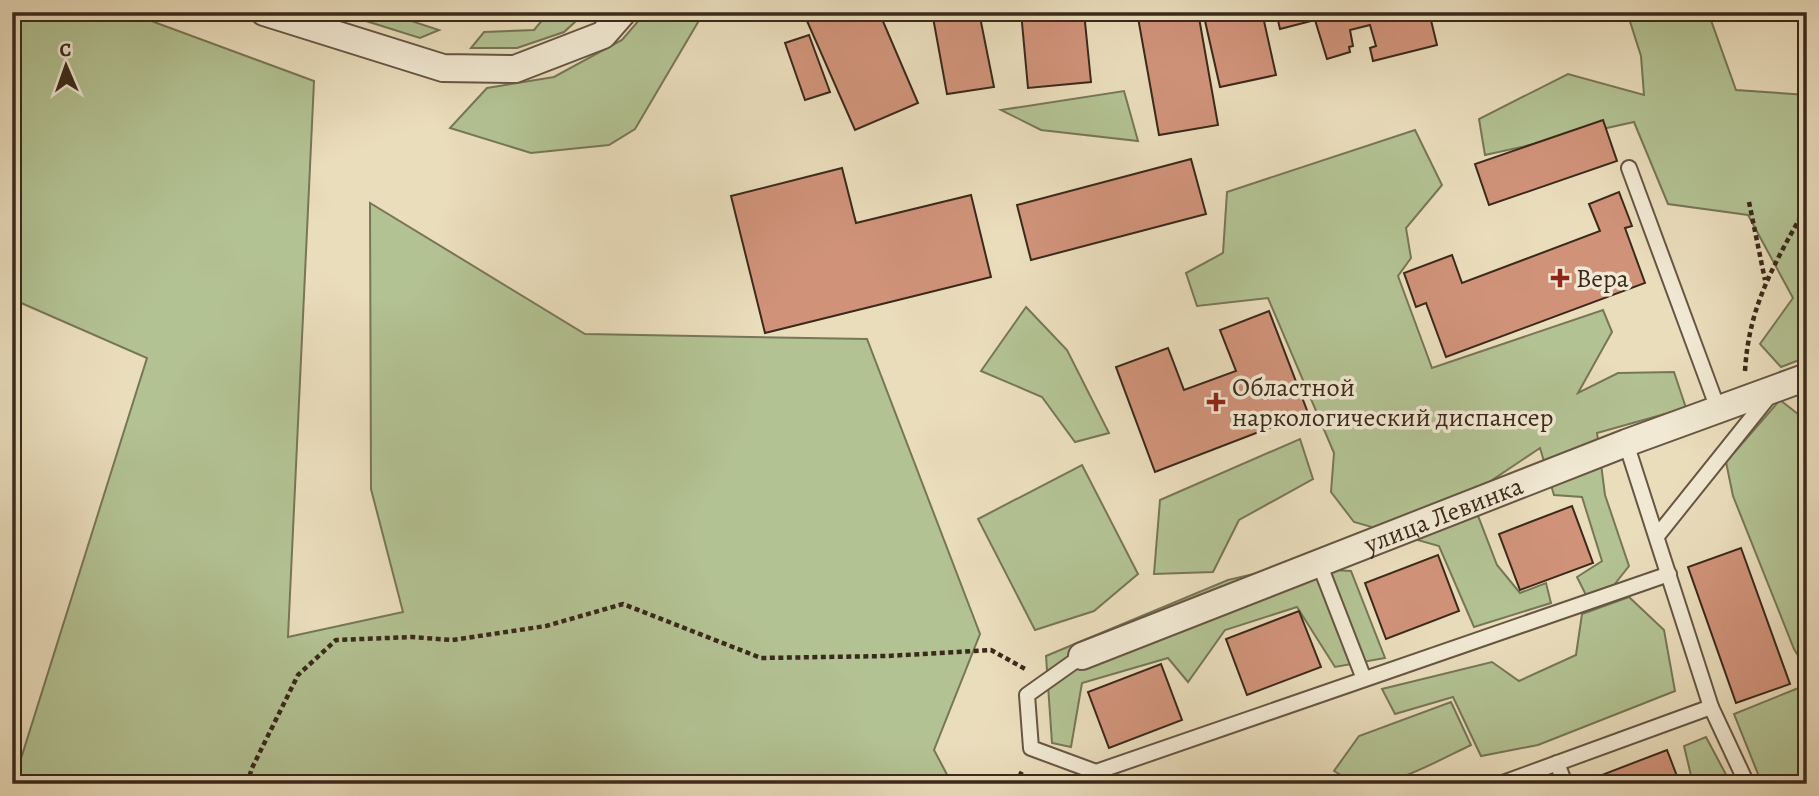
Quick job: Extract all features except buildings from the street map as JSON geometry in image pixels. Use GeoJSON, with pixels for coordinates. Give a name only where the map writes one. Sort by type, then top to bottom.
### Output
{"type":"FeatureCollection","features":[{"type":"Feature","properties":{"kind":"street"},"geometry":{"type":"LineString","coordinates":[[264,12],[443,68],[515,69],[603,35],[623,12]]}},
{"type":"Feature","properties":{"kind":"street","name":"улица Левинка"},"geometry":{"type":"LineString","coordinates":[[1082,656],[1626,443],[1807,377]]}},
{"type":"Feature","properties":{"kind":"lane"},"geometry":{"type":"LineString","coordinates":[[1629,168],[1718,409]]}},
{"type":"Feature","properties":{"kind":"lane"},"geometry":{"type":"LineString","coordinates":[[1657,536],[1775,389]]}},
{"type":"Feature","properties":{"kind":"lane"},"geometry":{"type":"LineString","coordinates":[[1626,443],[1711,707],[1747,784]]}},
{"type":"Feature","properties":{"kind":"lane"},"geometry":{"type":"LineString","coordinates":[[1318,563],[1364,679]]}},
{"type":"Feature","properties":{"kind":"lane"},"geometry":{"type":"LineString","coordinates":[[1082,656],[1027,695],[1031,748],[1098,778],[1364,679],[1669,574]]}},
{"type":"Feature","properties":{"kind":"lane"},"geometry":{"type":"LineString","coordinates":[[1500,784],[1711,707]]}},
{"type":"Feature","properties":{"kind":"lane"},"geometry":{"type":"LineString","coordinates":[[1557,763],[1565,784]]}},
{"type":"Feature","properties":{"kind":"path"},"geometry":{"type":"LineString","coordinates":[[1749,202],[1766,281]]}},
{"type":"Feature","properties":{"kind":"path"},"geometry":{"type":"LineString","coordinates":[[1744,400],[1747,340],[1766,281],[1807,205]]}},
{"type":"Feature","properties":{"kind":"path"},"geometry":{"type":"LineString","coordinates":[[247,784],[252,768],[298,675],[335,640],[412,637],[452,640],[546,626],[623,604],[761,658],[887,656],[992,650],[1046,681]]}},
{"type":"Feature","properties":{"kind":"green space"},"geometry":{"type":"Polygon","coordinates":[[[12,12],[127,12],[314,81],[288,637],[403,612],[371,489],[370,203],[585,334],[867,339],[980,634],[934,750],[952,784],[13,784],[147,358],[12,299],[12,12]]]}},
{"type":"Feature","properties":{"kind":"green space"},"geometry":{"type":"Polygon","coordinates":[[[337,12],[384,12],[439,30],[420,38],[337,12]]]}},
{"type":"Feature","properties":{"kind":"green space"},"geometry":{"type":"Polygon","coordinates":[[[554,12],[586,12],[564,32],[517,48],[471,48],[484,32],[534,30],[544,18],[554,12]]]}},
{"type":"Feature","properties":{"kind":"green space"},"geometry":{"type":"Polygon","coordinates":[[[646,12],[704,12],[635,129],[609,145],[531,153],[450,128],[487,88],[554,77],[622,40],[646,12]]]}},
{"type":"Feature","properties":{"kind":"green space"},"geometry":{"type":"Polygon","coordinates":[[[1627,12],[1708,12],[1736,90],[1807,95],[1807,357],[1781,367],[1760,344],[1793,298],[1748,215],[1668,204],[1634,122],[1485,155],[1479,119],[1568,74],[1644,95],[1641,56],[1627,12]]]}},
{"type":"Feature","properties":{"kind":"green space"},"geometry":{"type":"Polygon","coordinates":[[[1124,91],[1138,141],[1041,130],[1001,110],[1124,91]]]}},
{"type":"Feature","properties":{"kind":"green space"},"geometry":{"type":"Polygon","coordinates":[[[1415,130],[1442,185],[1406,228],[1411,258],[1398,276],[1432,368],[1603,310],[1612,332],[1578,393],[1618,373],[1674,372],[1686,408],[1597,433],[1605,495],[1629,566],[1614,585],[1586,595],[1577,577],[1602,561],[1582,497],[1554,495],[1540,448],[1470,495],[1497,565],[1520,593],[1546,583],[1551,603],[1474,627],[1439,546],[1354,522],[1331,492],[1334,453],[1268,298],[1197,306],[1186,273],[1223,253],[1227,192],[1415,130]]]}},
{"type":"Feature","properties":{"kind":"green space"},"geometry":{"type":"Polygon","coordinates":[[[1026,307],[1067,350],[1109,433],[1075,442],[1042,397],[981,371],[1026,307]]]}},
{"type":"Feature","properties":{"kind":"green space"},"geometry":{"type":"Polygon","coordinates":[[[1780,400],[1807,421],[1807,670],[1794,649],[1733,496],[1726,462],[1780,400]]]}},
{"type":"Feature","properties":{"kind":"green space"},"geometry":{"type":"Polygon","coordinates":[[[1300,439],[1313,479],[1239,520],[1213,572],[1154,574],[1160,500],[1300,439]]]}},
{"type":"Feature","properties":{"kind":"green space"},"geometry":{"type":"Polygon","coordinates":[[[1082,465],[1138,574],[1094,611],[1035,630],[978,519],[1082,465]]]}},
{"type":"Feature","properties":{"kind":"green space"},"geometry":{"type":"Polygon","coordinates":[[[1284,567],[1351,571],[1385,658],[1335,667],[1297,607],[1225,630],[1188,682],[1168,658],[1082,683],[1071,747],[1052,743],[1046,656],[1228,580],[1284,567]]]}},
{"type":"Feature","properties":{"kind":"green space"},"geometry":{"type":"Polygon","coordinates":[[[1629,597],[1664,630],[1675,691],[1538,745],[1481,756],[1453,697],[1395,714],[1382,689],[1492,662],[1519,681],[1576,655],[1582,614],[1629,597]]]}},
{"type":"Feature","properties":{"kind":"green space"},"geometry":{"type":"Polygon","coordinates":[[[1801,687],[1807,692],[1807,784],[1762,784],[1734,714],[1801,687]]]}},
{"type":"Feature","properties":{"kind":"green space"},"geometry":{"type":"Polygon","coordinates":[[[1451,702],[1471,745],[1415,772],[1385,782],[1358,784],[1334,771],[1359,736],[1451,702]]]}},
{"type":"Feature","properties":{"kind":"green space"},"geometry":{"type":"Polygon","coordinates":[[[1706,737],[1731,784],[1693,784],[1684,746],[1706,737]]]}},
{"type":"Feature","properties":{"kind":"place","name":"Вера"},"geometry":{"type":"Point","coordinates":[1560,278]}},
{"type":"Feature","properties":{"kind":"place","name":"Областной наркологический диспансер"},"geometry":{"type":"Point","coordinates":[1216,402]}}]}
